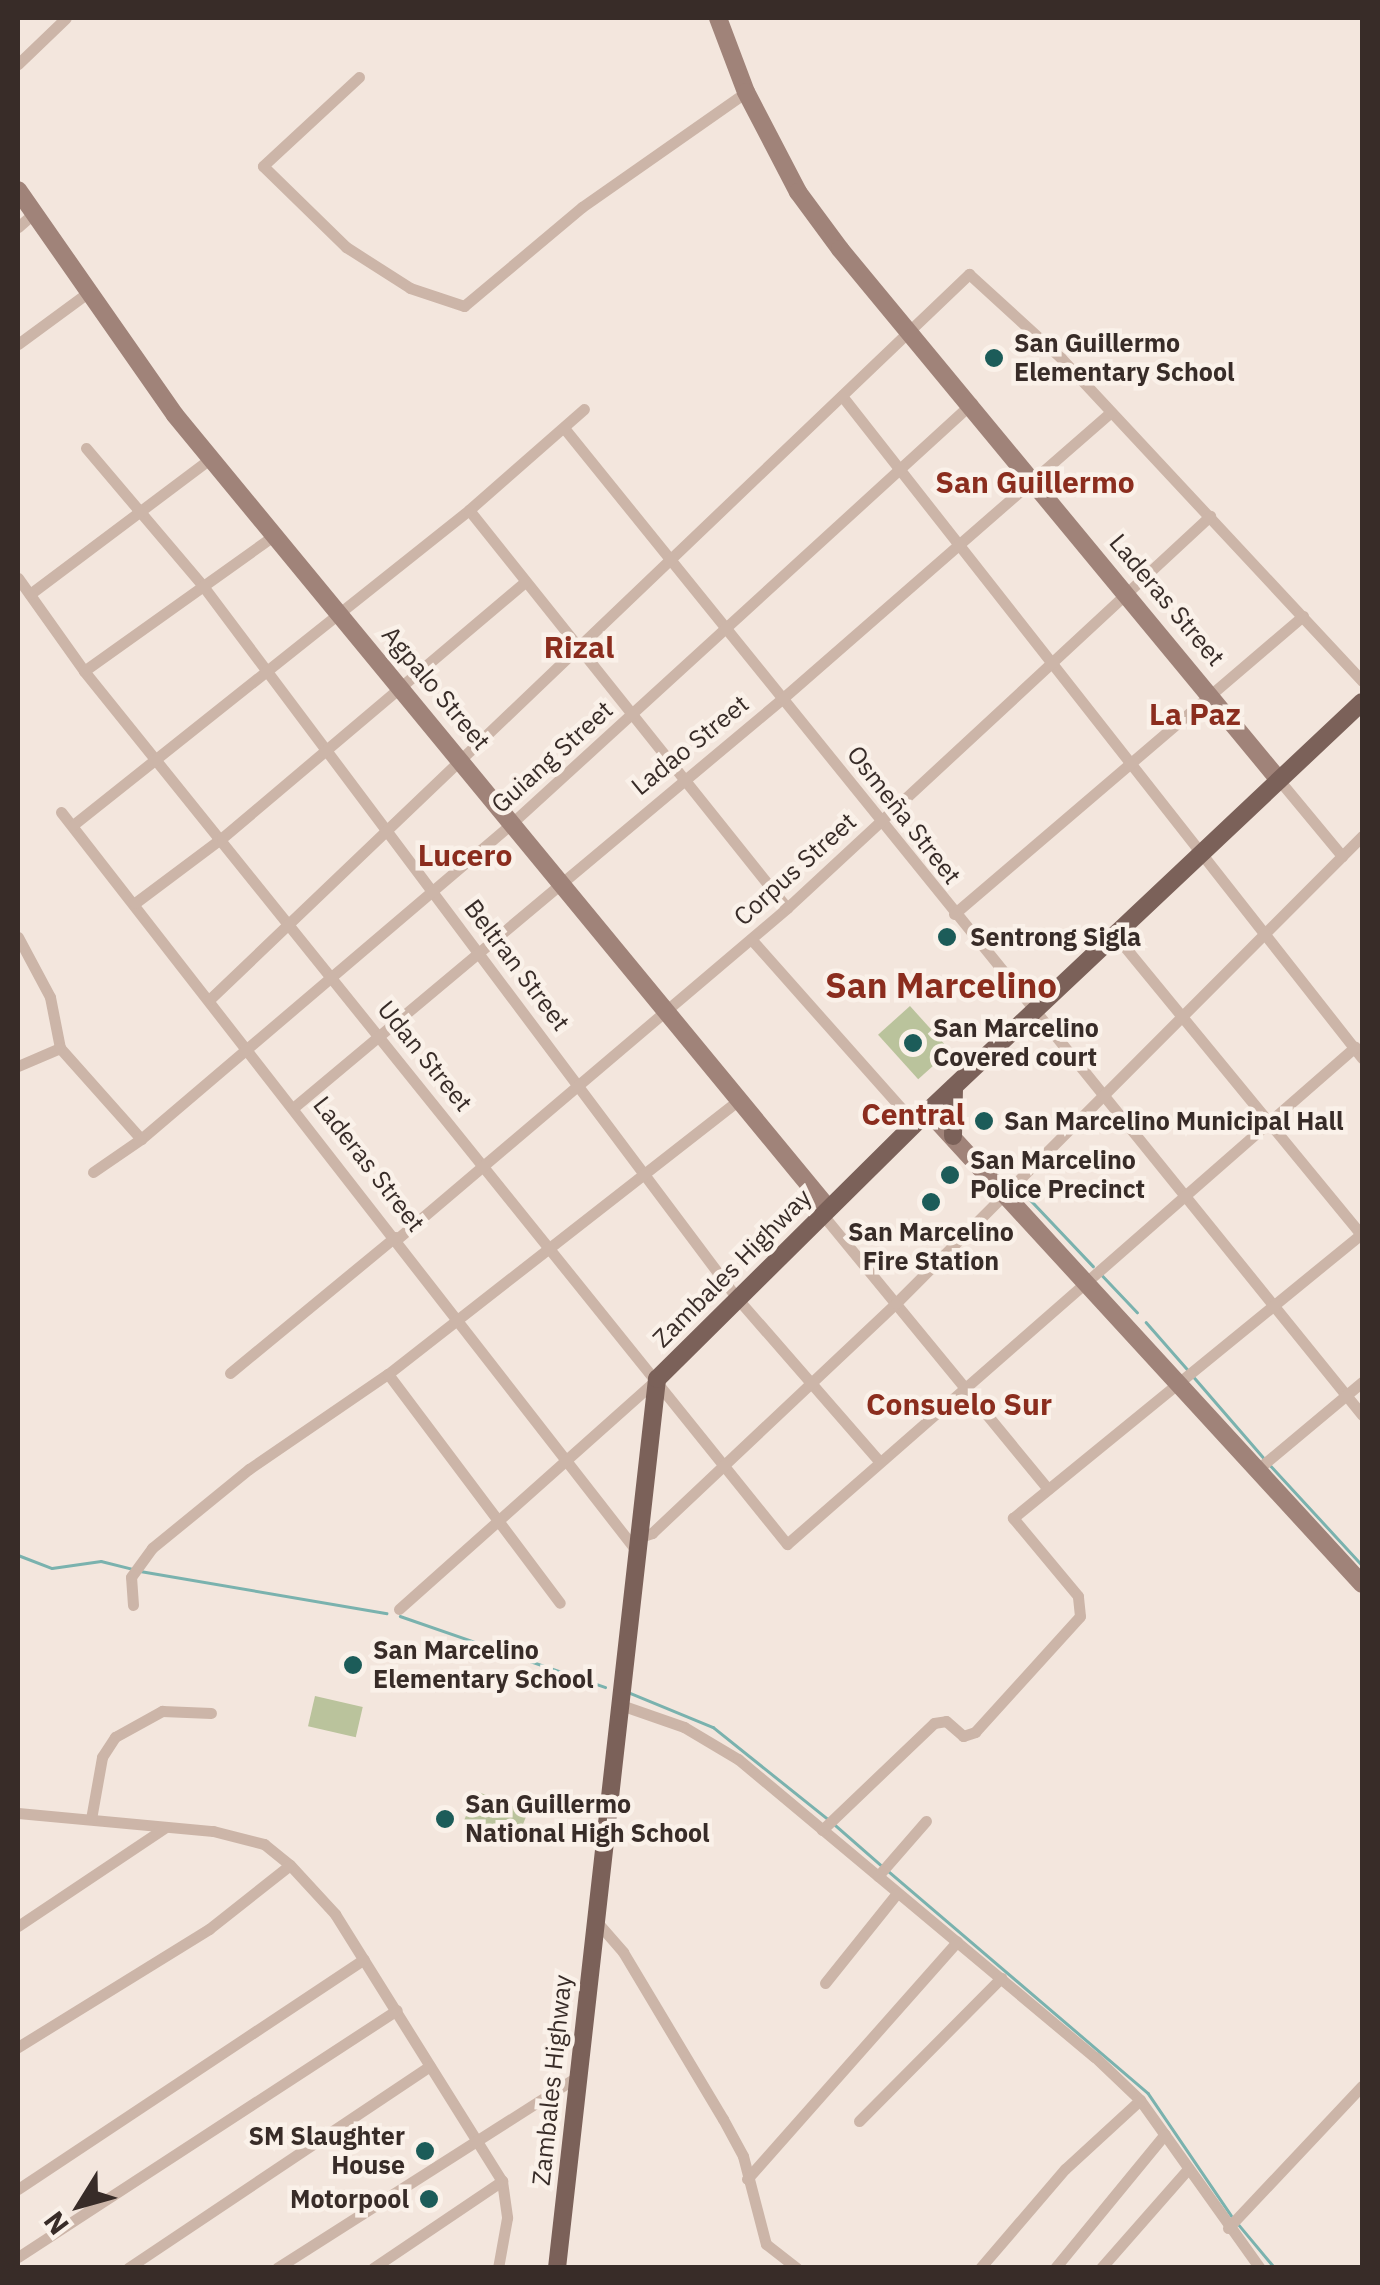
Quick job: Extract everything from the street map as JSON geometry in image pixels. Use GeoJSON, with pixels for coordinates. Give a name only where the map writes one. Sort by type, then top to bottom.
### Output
{"type":"FeatureCollection","features":[{"type":"Feature","properties":{"kind":"main road","name":"Zambales Highway"},"geometry":{"type":"LineString","coordinates":[[557,2268],[657,1380],[825,1211],[1362,702]]}},
{"type":"Feature","properties":{"kind":"main road"},"geometry":{"type":"LineString","coordinates":[[952,1136],[954,1087]]}},
{"type":"Feature","properties":{"kind":"street"},"geometry":{"type":"LineString","coordinates":[[18,64],[66,18]]}},
{"type":"Feature","properties":{"kind":"street","name":"Laderas Street"},"geometry":{"type":"LineString","coordinates":[[718,18],[746,92],[798,192],[1342,856]]}},
{"type":"Feature","properties":{"kind":"street"},"geometry":{"type":"LineString","coordinates":[[359,78],[263,166],[346,247],[410,288],[464,306],[582,206],[746,92]]}},
{"type":"Feature","properties":{"kind":"street","name":"Agpalo Street"},"geometry":{"type":"LineString","coordinates":[[18,190],[86,294],[210,459],[465,760],[560,885],[669,1011],[896,1303],[1048,1488]]}},
{"type":"Feature","properties":{"kind":"street"},"geometry":{"type":"LineString","coordinates":[[18,227],[34,214]]}},
{"type":"Feature","properties":{"kind":"street"},"geometry":{"type":"LineString","coordinates":[[210,998],[465,760],[969,274],[1110,412],[1362,681]]}},
{"type":"Feature","properties":{"kind":"street"},"geometry":{"type":"LineString","coordinates":[[18,344],[86,294]]}},
{"type":"Feature","properties":{"kind":"street"},"geometry":{"type":"LineString","coordinates":[[842,396],[1359,1052],[1272,1118],[878,1460]]}},
{"type":"Feature","properties":{"kind":"street","name":"Guiang Street"},"geometry":{"type":"LineString","coordinates":[[93,1172],[140,1139],[248,1050],[512,823],[972,403]]}},
{"type":"Feature","properties":{"kind":"street"},"geometry":{"type":"LineString","coordinates":[[73,825],[264,668],[469,510],[584,409]]}},
{"type":"Feature","properties":{"kind":"street","name":"Ladao Street"},"geometry":{"type":"LineString","coordinates":[[293,1108],[684,777],[784,698],[1110,412]]}},
{"type":"Feature","properties":{"kind":"street","name":"Osmeña Street"},"geometry":{"type":"LineString","coordinates":[[564,428],[784,698],[1033,1014],[1105,1094],[1276,1301],[1362,1414]]}},
{"type":"Feature","properties":{"kind":"street","name":"Beltran Street"},"geometry":{"type":"LineString","coordinates":[[86,448],[203,586],[386,832],[481,952],[736,1298],[878,1460]]}},
{"type":"Feature","properties":{"kind":"street"},"geometry":{"type":"LineString","coordinates":[[30,594],[210,459]]}},
{"type":"Feature","properties":{"kind":"street"},"geometry":{"type":"LineString","coordinates":[[469,510],[788,908]]}},
{"type":"Feature","properties":{"kind":"street","name":"Corpus Street"},"geometry":{"type":"LineString","coordinates":[[230,1373],[788,908],[1210,516]]}},
{"type":"Feature","properties":{"kind":"street"},"geometry":{"type":"LineString","coordinates":[[84,670],[273,536]]}},
{"type":"Feature","properties":{"kind":"street","name":"Udan Street"},"geometry":{"type":"LineString","coordinates":[[18,578],[84,670],[726,1463],[787,1544],[878,1460]]}},
{"type":"Feature","properties":{"kind":"street"},"geometry":{"type":"LineString","coordinates":[[135,903],[222,838],[525,582]]}},
{"type":"Feature","properties":{"kind":"street"},"geometry":{"type":"LineString","coordinates":[[954,914],[1304,616]]}},
{"type":"Feature","properties":{"kind":"street","name":"Laderas Street"},"geometry":{"type":"LineString","coordinates":[[62,812],[568,1462],[636,1543]]}},
{"type":"Feature","properties":{"kind":"street"},"geometry":{"type":"LineString","coordinates":[[636,1543],[652,1533],[896,1303],[1362,836]]}},
{"type":"Feature","properties":{"kind":"street"},"geometry":{"type":"LineString","coordinates":[[826,1825],[934,1723],[946,1721],[963,1736],[974,1732],[1080,1616],[1078,1596],[1013,1518],[1362,1234],[1272,1118],[1115,935]]}},
{"type":"Feature","properties":{"kind":"street"},"geometry":{"type":"LineString","coordinates":[[18,937],[50,997],[60,1048],[140,1139]]}},
{"type":"Feature","properties":{"kind":"street"},"geometry":{"type":"LineString","coordinates":[[751,939],[922,1118],[952,1136],[1008,1192],[1362,1584]]}},
{"type":"Feature","properties":{"kind":"street"},"geometry":{"type":"LineString","coordinates":[[18,1066],[60,1048]]}},
{"type":"Feature","properties":{"kind":"street"},"geometry":{"type":"LineString","coordinates":[[133,1605],[133,1571],[249,1470],[388,1374],[740,1099]]}},
{"type":"Feature","properties":{"kind":"street"},"geometry":{"type":"LineString","coordinates":[[388,1374],[560,1603]]}},
{"type":"Feature","properties":{"kind":"street"},"geometry":{"type":"LineString","coordinates":[[400,1609],[657,1380]]}},
{"type":"Feature","properties":{"kind":"street"},"geometry":{"type":"LineString","coordinates":[[1258,1469],[1362,1382]]}},
{"type":"Feature","properties":{"kind":"street"},"geometry":{"type":"LineString","coordinates":[[618,1704],[684,1726],[738,1759],[883,1870],[897,1892],[1140,2100],[1188,2169],[1233,2223],[1260,2268]]}},
{"type":"Feature","properties":{"kind":"street"},"geometry":{"type":"LineString","coordinates":[[91,1819],[102,1756],[115,1737],[162,1711],[211,1713]]}},
{"type":"Feature","properties":{"kind":"street"},"geometry":{"type":"LineString","coordinates":[[18,1813],[166,1827],[264,1844],[290,1865],[335,1914],[502,2181],[508,2218],[498,2268]]}},
{"type":"Feature","properties":{"kind":"street"},"geometry":{"type":"LineString","coordinates":[[883,1870],[926,1820]]}},
{"type":"Feature","properties":{"kind":"street"},"geometry":{"type":"LineString","coordinates":[[18,1926],[166,1827]]}},
{"type":"Feature","properties":{"kind":"street"},"geometry":{"type":"LineString","coordinates":[[18,2047],[209,1930],[290,1865]]}},
{"type":"Feature","properties":{"kind":"street"},"geometry":{"type":"LineString","coordinates":[[825,1984],[897,1892]]}},
{"type":"Feature","properties":{"kind":"street"},"geometry":{"type":"LineString","coordinates":[[594,1918],[623,1952],[723,2119],[766,2244],[797,2268]]}},
{"type":"Feature","properties":{"kind":"street"},"geometry":{"type":"LineString","coordinates":[[746,2179],[957,1942]]}},
{"type":"Feature","properties":{"kind":"street"},"geometry":{"type":"LineString","coordinates":[[18,2189],[364,1959]]}},
{"type":"Feature","properties":{"kind":"street"},"geometry":{"type":"LineString","coordinates":[[860,2121],[1001,1978]]}},
{"type":"Feature","properties":{"kind":"street"},"geometry":{"type":"LineString","coordinates":[[18,2257],[396,2010]]}},
{"type":"Feature","properties":{"kind":"street"},"geometry":{"type":"LineString","coordinates":[[128,2268],[430,2066]]}},
{"type":"Feature","properties":{"kind":"street"},"geometry":{"type":"LineString","coordinates":[[277,2268],[578,2076]]}},
{"type":"Feature","properties":{"kind":"street"},"geometry":{"type":"LineString","coordinates":[[1233,2223],[1362,2086]]}},
{"type":"Feature","properties":{"kind":"street"},"geometry":{"type":"LineString","coordinates":[[980,2268],[1065,2169],[1140,2100]]}},
{"type":"Feature","properties":{"kind":"street"},"geometry":{"type":"LineString","coordinates":[[1056,2268],[1165,2134]]}},
{"type":"Feature","properties":{"kind":"street"},"geometry":{"type":"LineString","coordinates":[[1101,2268],[1188,2169]]}},
{"type":"Feature","properties":{"kind":"street"},"geometry":{"type":"LineString","coordinates":[[373,2268],[502,2181]]}},
{"type":"Feature","properties":{"kind":"green space","name":"San Marcelino Covered court"},"geometry":{"type":"Polygon","coordinates":[[[910,1006],[950,1051],[918,1079],[878,1035],[910,1006]]]}},
{"type":"Feature","properties":{"kind":"green space"},"geometry":{"type":"Polygon","coordinates":[[[315,1696],[363,1707],[356,1737],[308,1726],[315,1696]]]}},
{"type":"Feature","properties":{"kind":"green space"},"geometry":{"type":"Polygon","coordinates":[[[476,1791],[528,1812],[516,1842],[464,1821],[476,1791]]]}},
{"type":"Feature","properties":{"kind":"waterway"},"geometry":{"type":"LineString","coordinates":[[1023,1192],[1093,1266]]}},
{"type":"Feature","properties":{"kind":"waterway"},"geometry":{"type":"LineString","coordinates":[[1100,1273],[1137,1312]]}},
{"type":"Feature","properties":{"kind":"waterway"},"geometry":{"type":"LineString","coordinates":[[1146,1322],[1188,1370]]}},
{"type":"Feature","properties":{"kind":"waterway"},"geometry":{"type":"LineString","coordinates":[[1193,1376],[1263,1457]]}},
{"type":"Feature","properties":{"kind":"waterway"},"geometry":{"type":"LineString","coordinates":[[1271,1466],[1362,1565]]}},
{"type":"Feature","properties":{"kind":"waterway"},"geometry":{"type":"LineString","coordinates":[[18,1555],[52,1568],[101,1561],[132,1569]]}},
{"type":"Feature","properties":{"kind":"waterway"},"geometry":{"type":"LineString","coordinates":[[140,1571],[386,1613]]}},
{"type":"Feature","properties":{"kind":"waterway"},"geometry":{"type":"LineString","coordinates":[[400,1616],[605,1687]]}},
{"type":"Feature","properties":{"kind":"waterway"},"geometry":{"type":"LineString","coordinates":[[630,1693],[713,1727],[828,1819]]}},
{"type":"Feature","properties":{"kind":"waterway"},"geometry":{"type":"LineString","coordinates":[[834,1824],[881,1865]]}},
{"type":"Feature","properties":{"kind":"waterway"},"geometry":{"type":"LineString","coordinates":[[887,1870],[1148,2093],[1231,2215]]}},
{"type":"Feature","properties":{"kind":"waterway"},"geometry":{"type":"LineString","coordinates":[[1239,2225],[1275,2268]]}},
{"type":"Feature","properties":{"kind":"place","name":"San Guillermo Elementary School"},"geometry":{"type":"Point","coordinates":[994,358]}},
{"type":"Feature","properties":{"kind":"place","name":"Sentrong Sigla"},"geometry":{"type":"Point","coordinates":[947,937]}},
{"type":"Feature","properties":{"kind":"place","name":"San Marcelino Covered court"},"geometry":{"type":"Point","coordinates":[913,1043]}},
{"type":"Feature","properties":{"kind":"place","name":"San Marcelino Municipal Hall"},"geometry":{"type":"Point","coordinates":[984,1121]}},
{"type":"Feature","properties":{"kind":"place","name":"San Marcelino Police Precinct"},"geometry":{"type":"Point","coordinates":[950,1175]}},
{"type":"Feature","properties":{"kind":"place","name":"San Marcelino Fire Station"},"geometry":{"type":"Point","coordinates":[931,1202]}},
{"type":"Feature","properties":{"kind":"place","name":"San Marcelino Elementary School"},"geometry":{"type":"Point","coordinates":[353,1665]}},
{"type":"Feature","properties":{"kind":"place","name":"San Guillermo National High School"},"geometry":{"type":"Point","coordinates":[445,1819]}},
{"type":"Feature","properties":{"kind":"place","name":"SM Slaughter House"},"geometry":{"type":"Point","coordinates":[425,2151]}},
{"type":"Feature","properties":{"kind":"place","name":"Motorpool"},"geometry":{"type":"Point","coordinates":[429,2199]}},
{"type":"Feature","properties":{"kind":"district","name":"San Guillermo"},"geometry":{"type":"Point","coordinates":[1035,482]}},
{"type":"Feature","properties":{"kind":"district","name":"Rizal"},"geometry":{"type":"Point","coordinates":[579,647]}},
{"type":"Feature","properties":{"kind":"district","name":"La Paz"},"geometry":{"type":"Point","coordinates":[1195,714]}},
{"type":"Feature","properties":{"kind":"district","name":"Lucero"},"geometry":{"type":"Point","coordinates":[465,855]}},
{"type":"Feature","properties":{"kind":"district","name":"San Marcelino"},"geometry":{"type":"Point","coordinates":[941,985]}},
{"type":"Feature","properties":{"kind":"district","name":"Central"},"geometry":{"type":"Point","coordinates":[913,1114]}},
{"type":"Feature","properties":{"kind":"district","name":"Consuelo Sur"},"geometry":{"type":"Point","coordinates":[959,1404]}}]}
